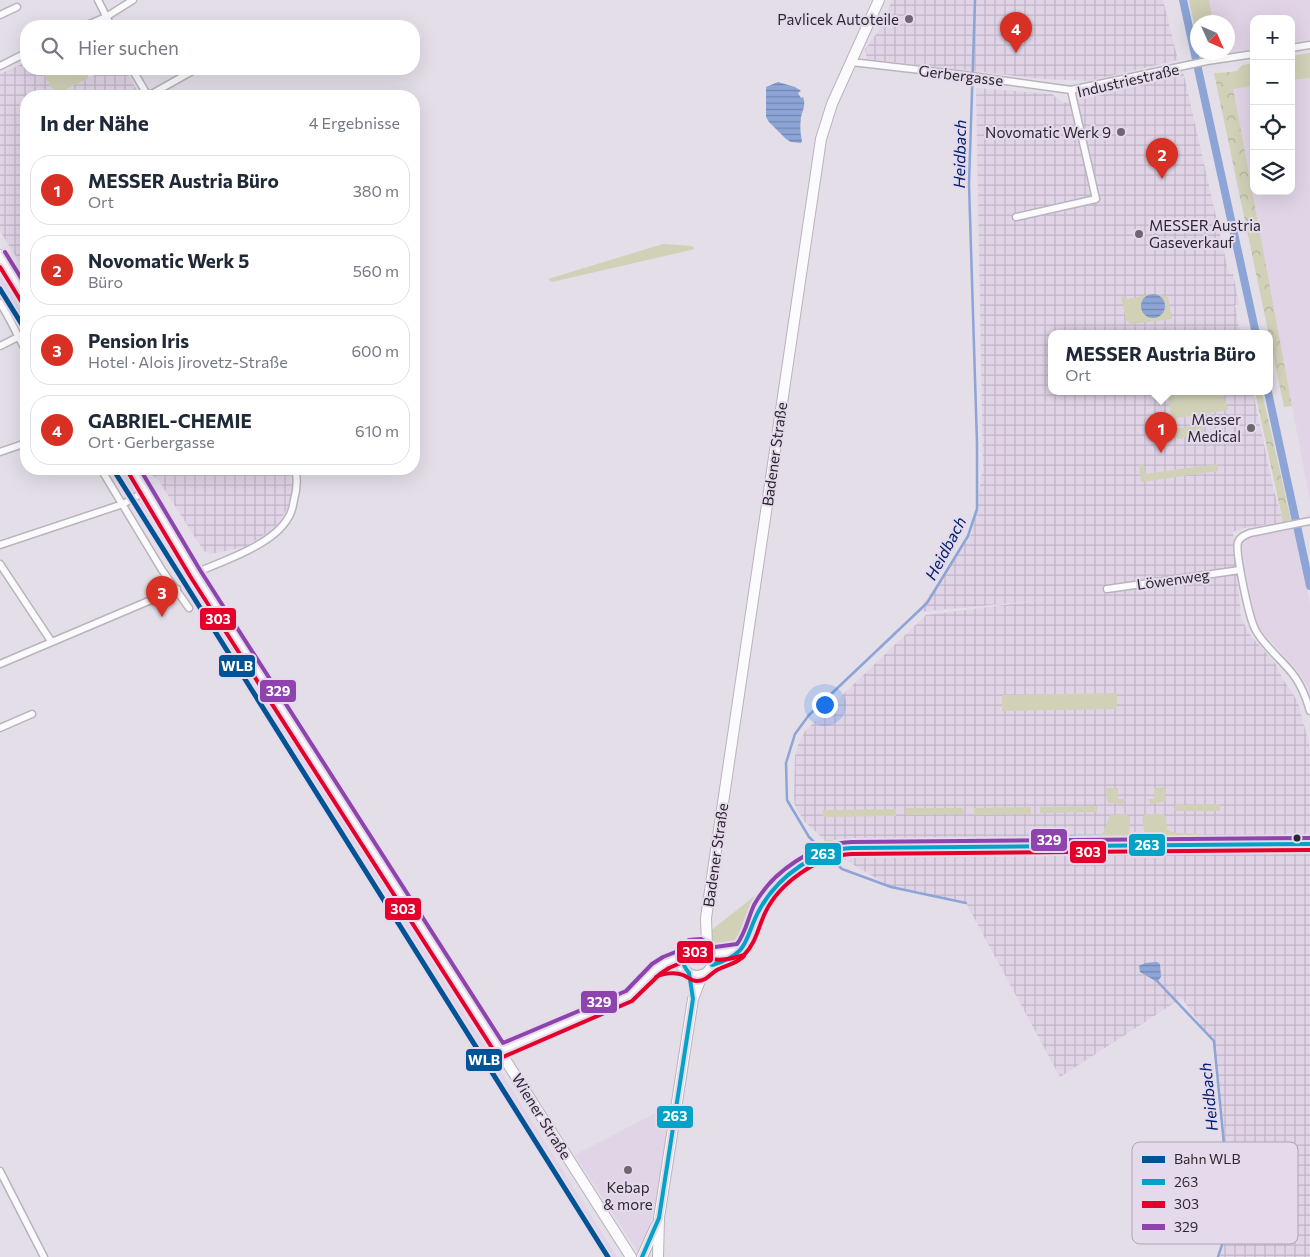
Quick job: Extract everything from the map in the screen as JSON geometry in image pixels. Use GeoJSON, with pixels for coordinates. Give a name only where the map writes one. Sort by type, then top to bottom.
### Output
{"type":"FeatureCollection","features":[{"type":"Feature","properties":{"kind":"main road","name":"Badener Straße"},"geometry":{"type":"LineString","coordinates":[[709,950],[706,918],[821,139],[832,104],[879,0]]}},
{"type":"Feature","properties":{"kind":"main road"},"geometry":{"type":"LineString","coordinates":[[0,255],[20,288]]}},
{"type":"Feature","properties":{"kind":"main road","name":"Wiener Straße"},"geometry":{"type":"LineString","coordinates":[[137,475],[195,573],[631,1257]]}},
{"type":"Feature","properties":{"kind":"main road","name":"Badener Straße"},"geometry":{"type":"LineString","coordinates":[[694,944],[706,918]]}},
{"type":"Feature","properties":{"kind":"main road"},"geometry":{"type":"LineString","coordinates":[[656,970],[686,971],[695,976],[702,975],[710,970],[712,965],[709,950],[701,944],[694,944],[688,947],[682,956],[682,962],[686,971],[693,999]]}},
{"type":"Feature","properties":{"kind":"main road"},"geometry":{"type":"LineString","coordinates":[[501,1051],[629,996],[666,962],[682,956]]}},
{"type":"Feature","properties":{"kind":"main road"},"geometry":{"type":"LineString","coordinates":[[658,1257],[659,1218],[693,999],[702,975]]}},
{"type":"Feature","properties":{"kind":"main road"},"geometry":{"type":"LineString","coordinates":[[642,1257],[659,1218]]}},
{"type":"Feature","properties":{"kind":"street"},"geometry":{"type":"LineString","coordinates":[[98,0],[108,20]]}},
{"type":"Feature","properties":{"kind":"street"},"geometry":{"type":"LineString","coordinates":[[98,20],[133,0]]}},
{"type":"Feature","properties":{"kind":"street"},"geometry":{"type":"LineString","coordinates":[[0,15],[17,7]]}},
{"type":"Feature","properties":{"kind":"street"},"geometry":{"type":"LineString","coordinates":[[1295,47],[1310,44]]}},
{"type":"Feature","properties":{"kind":"street","name":"Industriestraße"},"geometry":{"type":"LineString","coordinates":[[1016,217],[1096,199],[1071,90],[1204,62],[1250,55]]}},
{"type":"Feature","properties":{"kind":"street"},"geometry":{"type":"LineString","coordinates":[[0,66],[20,56]]}},
{"type":"Feature","properties":{"kind":"street","name":"Gerbergasse"},"geometry":{"type":"LineString","coordinates":[[851,62],[1071,90]]}},
{"type":"Feature","properties":{"kind":"street"},"geometry":{"type":"LineString","coordinates":[[136,75],[144,90]]}},
{"type":"Feature","properties":{"kind":"street"},"geometry":{"type":"LineString","coordinates":[[159,90],[185,75]]}},
{"type":"Feature","properties":{"kind":"street"},"geometry":{"type":"LineString","coordinates":[[0,303],[11,320],[20,341]]}},
{"type":"Feature","properties":{"kind":"street"},"geometry":{"type":"LineString","coordinates":[[0,346],[18,338]]}},
{"type":"Feature","properties":{"kind":"street"},"geometry":{"type":"LineString","coordinates":[[0,452],[20,445]]}},
{"type":"Feature","properties":{"kind":"street"},"geometry":{"type":"LineString","coordinates":[[105,475],[162,570],[190,608]]}},
{"type":"Feature","properties":{"kind":"street"},"geometry":{"type":"LineString","coordinates":[[195,573],[243,553],[278,531],[290,516],[296,494],[296,475]]}},
{"type":"Feature","properties":{"kind":"street"},"geometry":{"type":"LineString","coordinates":[[0,545],[123,504],[146,491]]}},
{"type":"Feature","properties":{"kind":"street"},"geometry":{"type":"LineString","coordinates":[[1310,520],[1250,533],[1241,537],[1238,542],[1240,570],[1254,627],[1293,674],[1304,691],[1310,711]]}},
{"type":"Feature","properties":{"kind":"street"},"geometry":{"type":"LineString","coordinates":[[0,564],[51,641]]}},
{"type":"Feature","properties":{"kind":"street","name":"Löwenweg"},"geometry":{"type":"LineString","coordinates":[[1107,589],[1240,570]]}},
{"type":"Feature","properties":{"kind":"street"},"geometry":{"type":"LineString","coordinates":[[0,664],[177,589]]}},
{"type":"Feature","properties":{"kind":"street"},"geometry":{"type":"LineString","coordinates":[[0,728],[32,714]]}},
{"type":"Feature","properties":{"kind":"street"},"geometry":{"type":"LineString","coordinates":[[712,965],[723,963],[733,958],[748,942],[759,909],[767,897],[794,872],[821,854],[833,850],[852,848],[1310,844]]}},
{"type":"Feature","properties":{"kind":"street"},"geometry":{"type":"LineString","coordinates":[[709,950],[724,953],[741,950]]}},
{"type":"Feature","properties":{"kind":"street"},"geometry":{"type":"LineString","coordinates":[[0,1172],[44,1257]]}},
{"type":"Feature","properties":{"kind":"shaded area"},"geometry":{"type":"Polygon","coordinates":[[[892,0],[1163,0],[1178,60],[1089,81],[1042,79],[867,59],[865,49],[878,32],[892,0]]]}},
{"type":"Feature","properties":{"kind":"shaded area"},"geometry":{"type":"Polygon","coordinates":[[[1209,0],[1310,0],[1310,40],[1295,42],[1295,15],[1250,15],[1250,50],[1235,52],[1235,15],[1212,15],[1209,0]]]}},
{"type":"Feature","properties":{"kind":"shaded area"},"geometry":{"type":"Polygon","coordinates":[[[20,65],[20,75],[87,75],[89,78],[95,75],[128,75],[137,90],[20,90],[20,263],[0,231],[0,74],[20,65]]]}},
{"type":"Feature","properties":{"kind":"shaded area"},"geometry":{"type":"Polygon","coordinates":[[[1183,71],[1229,274],[1233,274],[1239,304],[1235,305],[1239,330],[1048,330],[1048,395],[1254,395],[1273,487],[1283,522],[1244,528],[1233,532],[1241,618],[1250,635],[1275,663],[1295,697],[1310,748],[1310,1257],[1220,1257],[1224,1244],[1298,1244],[1298,1142],[1224,1142],[1213,1043],[1182,998],[1060,1077],[966,903],[891,887],[837,855],[845,840],[825,840],[804,821],[795,805],[795,757],[798,745],[805,731],[926,615],[1043,600],[918,612],[972,533],[983,469],[976,88],[1052,94],[1063,103],[1158,81],[1183,71]]]}},
{"type":"Feature","properties":{"kind":"shaded area"},"geometry":{"type":"Polygon","coordinates":[[[1310,78],[1310,500],[1252,195],[1295,195],[1295,80],[1310,78]]]}},
{"type":"Feature","properties":{"kind":"shaded area"},"geometry":{"type":"Polygon","coordinates":[[[1250,87],[1250,185],[1233,89],[1250,87]]]}},
{"type":"Feature","properties":{"kind":"shaded area"},"geometry":{"type":"Polygon","coordinates":[[[0,275],[20,308],[20,329],[0,297],[0,275]]]}},
{"type":"Feature","properties":{"kind":"shaded area"},"geometry":{"type":"Polygon","coordinates":[[[113,475],[126,475],[617,1257],[604,1257],[113,475]]]}},
{"type":"Feature","properties":{"kind":"shaded area"},"geometry":{"type":"Polygon","coordinates":[[[292,475],[293,491],[288,508],[270,531],[245,547],[210,554],[204,551],[157,478],[151,476],[292,475]]]}},
{"type":"Feature","properties":{"kind":"shaded area"},"geometry":{"type":"Polygon","coordinates":[[[1293,528],[1310,603],[1310,697],[1308,687],[1297,670],[1257,626],[1244,565],[1241,537],[1293,528]]]}},
{"type":"Feature","properties":{"kind":"shaded area"},"geometry":{"type":"Polygon","coordinates":[[[669,1106],[666,1150],[651,1220],[642,1250],[638,1252],[575,1155],[669,1106]]]}},
{"type":"Feature","properties":{"kind":"green space"},"geometry":{"type":"Polygon","coordinates":[[[1189,0],[1209,0],[1212,15],[1192,15],[1189,0]]]}},
{"type":"Feature","properties":{"kind":"green space"},"geometry":{"type":"Polygon","coordinates":[[[1310,53],[1310,78],[1295,80],[1295,55],[1310,53]]]}},
{"type":"Feature","properties":{"kind":"green space"},"geometry":{"type":"Polygon","coordinates":[[[1250,64],[1250,87],[1233,89],[1230,72],[1237,71],[1242,65],[1250,64]]]}},
{"type":"Feature","properties":{"kind":"green space"},"geometry":{"type":"Polygon","coordinates":[[[1230,72],[1250,180],[1250,195],[1253,195],[1292,406],[1284,407],[1273,355],[1273,330],[1268,330],[1214,73],[1230,72]]]}},
{"type":"Feature","properties":{"kind":"green space"},"geometry":{"type":"Polygon","coordinates":[[[44,75],[87,75],[89,78],[64,90],[53,90],[44,75]]]}},
{"type":"Feature","properties":{"kind":"green space"},"geometry":{"type":"Polygon","coordinates":[[[663,244],[692,246],[695,249],[552,282],[548,279],[663,244]]]}},
{"type":"Feature","properties":{"kind":"green space"},"geometry":{"type":"Polygon","coordinates":[[[1157,294],[1168,297],[1172,319],[1131,324],[1126,320],[1121,296],[1127,299],[1149,295],[1145,297],[1141,307],[1144,314],[1151,318],[1158,317],[1160,296],[1157,294]]]}},
{"type":"Feature","properties":{"kind":"green space"},"geometry":{"type":"Polygon","coordinates":[[[1168,395],[1223,395],[1228,410],[1172,419],[1168,395]]]}},
{"type":"Feature","properties":{"kind":"green space"},"geometry":{"type":"Polygon","coordinates":[[[1256,395],[1263,395],[1291,520],[1283,522],[1256,395]]]}},
{"type":"Feature","properties":{"kind":"green space"},"geometry":{"type":"Polygon","coordinates":[[[1201,425],[1204,434],[1178,439],[1174,434],[1177,428],[1201,425]]]}},
{"type":"Feature","properties":{"kind":"green space"},"geometry":{"type":"Polygon","coordinates":[[[1139,464],[1143,464],[1145,474],[1217,464],[1218,471],[1141,482],[1139,464]]]}},
{"type":"Feature","properties":{"kind":"green space"},"geometry":{"type":"Polygon","coordinates":[[[1117,693],[1117,709],[1002,711],[1002,695],[1117,693]]]}},
{"type":"Feature","properties":{"kind":"green space"},"geometry":{"type":"Polygon","coordinates":[[[1165,787],[1166,799],[1164,802],[1150,804],[1148,799],[1154,799],[1154,788],[1165,787]]]}},
{"type":"Feature","properties":{"kind":"green space"},"geometry":{"type":"Polygon","coordinates":[[[1106,788],[1118,788],[1118,799],[1125,799],[1123,804],[1108,803],[1106,788]]]}},
{"type":"Feature","properties":{"kind":"green space"},"geometry":{"type":"Polygon","coordinates":[[[1220,804],[1220,811],[1175,811],[1175,805],[1220,804]]]}},
{"type":"Feature","properties":{"kind":"green space"},"geometry":{"type":"Polygon","coordinates":[[[1097,806],[1097,812],[1040,813],[1040,807],[1097,806]]]}},
{"type":"Feature","properties":{"kind":"green space"},"geometry":{"type":"Polygon","coordinates":[[[1031,807],[1031,814],[974,815],[974,808],[1031,807]]]}},
{"type":"Feature","properties":{"kind":"green space"},"geometry":{"type":"Polygon","coordinates":[[[906,808],[963,808],[964,814],[906,815],[906,808]]]}},
{"type":"Feature","properties":{"kind":"green space"},"geometry":{"type":"Polygon","coordinates":[[[896,809],[896,816],[823,817],[823,810],[896,809]]]}},
{"type":"Feature","properties":{"kind":"green space"},"geometry":{"type":"Polygon","coordinates":[[[1126,814],[1130,817],[1129,839],[1125,841],[1076,843],[1076,835],[1099,835],[1103,833],[1110,815],[1126,814]]]}},
{"type":"Feature","properties":{"kind":"green space"},"geometry":{"type":"Polygon","coordinates":[[[1145,814],[1163,814],[1166,817],[1167,829],[1170,831],[1197,833],[1198,835],[1145,836],[1142,818],[1145,814]]]}},
{"type":"Feature","properties":{"kind":"green space"},"geometry":{"type":"Polygon","coordinates":[[[825,840],[846,840],[846,845],[819,850],[775,884],[761,899],[746,935],[734,947],[724,950],[714,943],[709,932],[825,840]]]}},
{"type":"Feature","properties":{"kind":"water"},"geometry":{"type":"Polygon","coordinates":[[[778,82],[795,87],[801,91],[798,93],[801,98],[803,97],[804,107],[801,117],[801,143],[791,142],[786,139],[766,117],[766,87],[778,82]]]}},
{"type":"Feature","properties":{"kind":"water"},"geometry":{"type":"Polygon","coordinates":[[[1153,294],[1158,295],[1164,301],[1164,311],[1158,317],[1153,318],[1148,317],[1142,311],[1141,306],[1142,301],[1148,295],[1153,294]]]}},
{"type":"Feature","properties":{"kind":"water"},"geometry":{"type":"Polygon","coordinates":[[[1157,962],[1160,964],[1161,977],[1157,982],[1140,972],[1139,966],[1145,963],[1157,962]]]}},
{"type":"Feature","properties":{"kind":"waterway","name":"Heidbach"},"geometry":{"type":"LineString","coordinates":[[966,903],[891,887],[842,869],[809,837],[787,800],[786,763],[795,734],[809,715],[927,603],[968,536],[977,509],[977,443],[969,184],[975,0]]}},
{"type":"Feature","properties":{"kind":"waterway"},"geometry":{"type":"LineString","coordinates":[[1183,0],[1255,330]]}},
{"type":"Feature","properties":{"kind":"waterway"},"geometry":{"type":"LineString","coordinates":[[1269,395],[1310,586]]}},
{"type":"Feature","properties":{"kind":"waterway","name":"Heidbach"},"geometry":{"type":"LineString","coordinates":[[1156,980],[1214,1041],[1224,1142]]}},
{"type":"Feature","properties":{"kind":"waterway","name":"Heidbach"},"geometry":{"type":"LineString","coordinates":[[1218,1257],[1222,1244]]}},
{"type":"Feature","properties":{"kind":"rail line","name":"WLB"},"geometry":{"type":"LineString","coordinates":[[0,289],[20,321]]}},
{"type":"Feature","properties":{"kind":"rail line","name":"WLB"},"geometry":{"type":"LineString","coordinates":[[117,475],[608,1257]]}},
{"type":"Feature","properties":{"kind":"transit line","name":"329"},"geometry":{"type":"LineString","coordinates":[[5,252],[20,276]]}},
{"type":"Feature","properties":{"kind":"transit line","name":"303"},"geometry":{"type":"LineString","coordinates":[[0,267],[20,299]]}},
{"type":"Feature","properties":{"kind":"transit line","name":"303"},"geometry":{"type":"LineString","coordinates":[[130,475],[190,576],[496,1054]]}},
{"type":"Feature","properties":{"kind":"transit line","name":"329"},"geometry":{"type":"LineString","coordinates":[[144,475],[200,570],[503,1043],[626,991],[652,964],[678,951],[689,940],[701,939],[715,947],[737,944],[745,930],[754,905],[772,881],[783,871],[809,854],[838,844],[852,842],[1310,838]]}},
{"type":"Feature","properties":{"kind":"transit line","name":"263"},"geometry":{"type":"LineString","coordinates":[[712,965],[725,960],[741,949],[761,907],[788,875],[812,859],[838,850],[852,848],[1310,844]]}},
{"type":"Feature","properties":{"kind":"transit line","name":"303"},"geometry":{"type":"LineString","coordinates":[[503,1057],[632,1001],[660,974],[685,961],[694,952],[716,960],[744,955],[754,940],[771,902],[780,891],[801,873],[826,859],[852,854],[1310,850]]}},
{"type":"Feature","properties":{"kind":"transit line","name":"263"},"geometry":{"type":"LineString","coordinates":[[689,973],[684,966],[683,959],[687,948],[698,945],[712,953]]}},
{"type":"Feature","properties":{"kind":"transit line","name":"303"},"geometry":{"type":"LineString","coordinates":[[656,977],[677,973],[700,981],[744,956]]}},
{"type":"Feature","properties":{"kind":"transit line","name":"263"},"geometry":{"type":"LineString","coordinates":[[642,1257],[659,1218],[693,999],[689,973]]}},
{"type":"Feature","properties":{"kind":"place","name":"Pavlicek Autoteile"},"geometry":{"type":"Point","coordinates":[909,19]}},
{"type":"Feature","properties":{"kind":"place","name":"GABRIEL-CHEMIE"},"geometry":{"type":"Point","coordinates":[1016,53]}},
{"type":"Feature","properties":{"kind":"place","name":"Novomatic Werk 9"},"geometry":{"type":"Point","coordinates":[1121,132]}},
{"type":"Feature","properties":{"kind":"place","name":"Novomatic Werk 5"},"geometry":{"type":"Point","coordinates":[1162,179]}},
{"type":"Feature","properties":{"kind":"place","name":"MESSER Austria Gaseverkauf"},"geometry":{"type":"Point","coordinates":[1139,234]}},
{"type":"Feature","properties":{"kind":"place","name":"Messer Medical"},"geometry":{"type":"Point","coordinates":[1251,428]}},
{"type":"Feature","properties":{"kind":"place","name":"MESSER Austria Büro"},"geometry":{"type":"Point","coordinates":[1161,453]}},
{"type":"Feature","properties":{"kind":"place","name":"Pension Iris"},"geometry":{"type":"Point","coordinates":[162,617]}},
{"type":"Feature","properties":{"kind":"place","name":"Kebap & more"},"geometry":{"type":"Point","coordinates":[628,1170]}}]}
